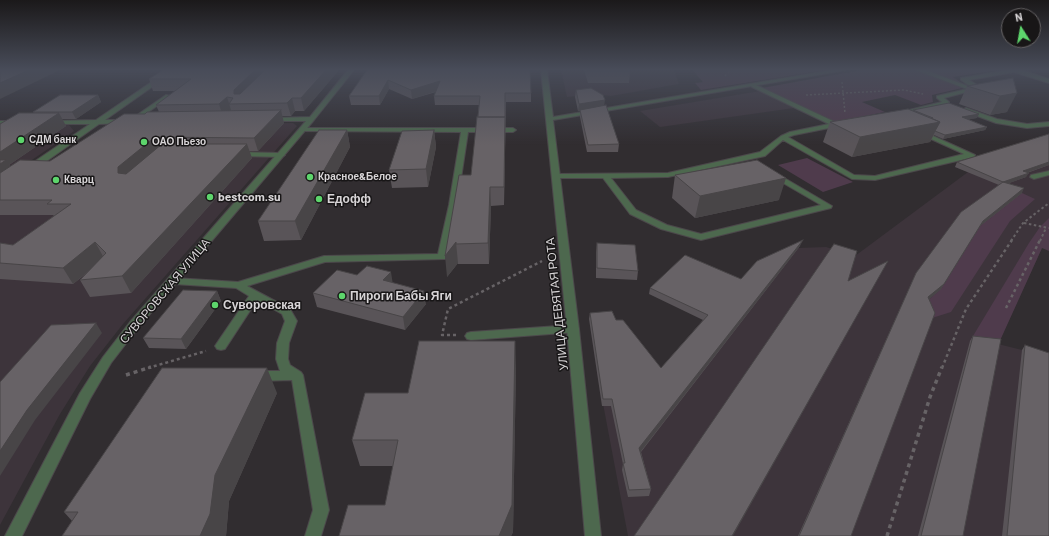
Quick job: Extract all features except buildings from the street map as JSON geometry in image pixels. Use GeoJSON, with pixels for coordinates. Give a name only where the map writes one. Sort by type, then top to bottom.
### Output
{"type":"FeatureCollection","features":[{"type":"Feature","properties":{"kind":"street"},"geometry":{"type":"LineString","coordinates":[[26,172],[136,95]]}},
{"type":"Feature","properties":{"kind":"street","name":"СУВОРОВСКАЯ УЛИЦА"},"geometry":{"type":"LineString","coordinates":[[13,536],[85,397],[107,360],[134,325],[174,281],[331,95]]}},
{"type":"Feature","properties":{"kind":"street","name":"УЛИЦА ДЕВЯТАЯ РОТА"},"geometry":{"type":"LineString","coordinates":[[547,95],[573,329],[593,536]]}},
{"type":"Feature","properties":{"kind":"street"},"geometry":{"type":"LineString","coordinates":[[550,119],[698,95]]}},
{"type":"Feature","properties":{"kind":"street"},"geometry":{"type":"LineString","coordinates":[[773,95],[836,125]]}},
{"type":"Feature","properties":{"kind":"street"},"geometry":{"type":"LineString","coordinates":[[939,96],[944,95]]}},
{"type":"Feature","properties":{"kind":"street"},"geometry":{"type":"LineString","coordinates":[[132,122],[168,96]]}},
{"type":"Feature","properties":{"kind":"street"},"geometry":{"type":"LineString","coordinates":[[895,119],[950,104],[939,96]]}},
{"type":"Feature","properties":{"kind":"street"},"geometry":{"type":"LineString","coordinates":[[961,108],[996,121],[1027,126],[1049,124]]}},
{"type":"Feature","properties":{"kind":"street"},"geometry":{"type":"LineString","coordinates":[[263,120],[312,119]]}},
{"type":"Feature","properties":{"kind":"street"},"geometry":{"type":"LineString","coordinates":[[39,122],[148,121]]}},
{"type":"Feature","properties":{"kind":"street"},"geometry":{"type":"LineString","coordinates":[[0,123],[23,123]]}},
{"type":"Feature","properties":{"kind":"street"},"geometry":{"type":"LineString","coordinates":[[556,176],[606,177],[668,175],[762,154],[783,137],[792,133],[846,123]]}},
{"type":"Feature","properties":{"kind":"street"},"geometry":{"type":"LineString","coordinates":[[783,137],[852,177],[876,178],[971,155],[914,129]]}},
{"type":"Feature","properties":{"kind":"street"},"geometry":{"type":"LineString","coordinates":[[303,130],[513,130]]}},
{"type":"Feature","properties":{"kind":"street"},"geometry":{"type":"LineString","coordinates":[[174,281],[238,285],[324,259],[442,257],[453,205],[465,131]]}},
{"type":"Feature","properties":{"kind":"street"},"geometry":{"type":"LineString","coordinates":[[233,154],[281,155]]}},
{"type":"Feature","properties":{"kind":"street"},"geometry":{"type":"LineString","coordinates":[[606,177],[633,212],[664,227],[701,237],[828,206],[748,158]]}},
{"type":"Feature","properties":{"kind":"street"},"geometry":{"type":"LineString","coordinates":[[1034,177],[1049,173]]}},
{"type":"Feature","properties":{"kind":"street"},"geometry":{"type":"LineString","coordinates":[[238,285],[286,312],[290,317],[291,321],[283,343],[282,359],[285,368],[297,375],[321,510],[313,536]]}},
{"type":"Feature","properties":{"kind":"street"},"geometry":{"type":"LineString","coordinates":[[221,346],[255,295]]}},
{"type":"Feature","properties":{"kind":"street"},"geometry":{"type":"LineString","coordinates":[[471,336],[573,329]]}},
{"type":"Feature","properties":{"kind":"street"},"geometry":{"type":"LineString","coordinates":[[244,376],[297,375]]}},
{"type":"Feature","properties":{"kind":"path"},"geometry":{"type":"LineString","coordinates":[[843,95],[846,123]]}},
{"type":"Feature","properties":{"kind":"path"},"geometry":{"type":"LineString","coordinates":[[933,95],[939,96]]}},
{"type":"Feature","properties":{"kind":"path"},"geometry":{"type":"LineString","coordinates":[[887,536],[930,397],[966,309],[1023,223],[1049,203]]}},
{"type":"Feature","properties":{"kind":"path"},"geometry":{"type":"LineString","coordinates":[[1006,308],[1047,228],[1023,223]]}},
{"type":"Feature","properties":{"kind":"path"},"geometry":{"type":"LineString","coordinates":[[442,335],[448,309],[542,261]]}},
{"type":"Feature","properties":{"kind":"path"},"geometry":{"type":"LineString","coordinates":[[126,375],[221,346]]}},
{"type":"Feature","properties":{"kind":"shaded area"},"geometry":{"type":"Polygon","coordinates":[[[567,95],[584,95],[567,97],[567,95]]]}},
{"type":"Feature","properties":{"kind":"shaded area"},"geometry":{"type":"Polygon","coordinates":[[[736,95],[768,95],[794,108],[660,127],[640,111],[736,95]]]}},
{"type":"Feature","properties":{"kind":"shaded area"},"geometry":{"type":"Polygon","coordinates":[[[777,95],[895,95],[862,102],[885,112],[835,122],[777,95]]]}},
{"type":"Feature","properties":{"kind":"shaded area"},"geometry":{"type":"Polygon","coordinates":[[[895,95],[932,95],[933,102],[921,105],[895,95]]]}},
{"type":"Feature","properties":{"kind":"shaded area"},"geometry":{"type":"Polygon","coordinates":[[[293,123],[297,126],[123,324],[90,366],[60,414],[0,525],[0,202],[99,130],[118,125],[293,123]]]}},
{"type":"Feature","properties":{"kind":"shaded area"},"geometry":{"type":"Polygon","coordinates":[[[69,125],[74,131],[0,182],[0,126],[69,125]]]}},
{"type":"Feature","properties":{"kind":"shaded area"},"geometry":{"type":"Polygon","coordinates":[[[1049,138],[1049,229],[1042,248],[998,344],[1022,350],[1049,536],[628,536],[597,372],[662,372],[798,248],[826,247],[855,256],[968,172],[955,167],[1049,138]]]}},
{"type":"Feature","properties":{"kind":"shaded area"},"geometry":{"type":"Polygon","coordinates":[[[807,158],[853,182],[823,192],[778,165],[807,158]]]}},
{"type":"Feature","properties":{"kind":"shaded area"},"geometry":{"type":"Polygon","coordinates":[[[1022,193],[1035,199],[1010,221],[951,312],[932,318],[926,302],[941,289],[980,226],[1022,193]]]}},
{"type":"Feature","properties":{"kind":"shaded area"},"geometry":{"type":"Polygon","coordinates":[[[1049,218],[1049,251],[1042,248],[998,345],[970,341],[1029,243],[1040,227],[1049,218]]]}},
{"type":"Feature","properties":{"kind":"place","name":"СДМ банк"},"geometry":{"type":"Point","coordinates":[21,140]}},
{"type":"Feature","properties":{"kind":"place","name":"ОАО Пьезо"},"geometry":{"type":"Point","coordinates":[144,142]}},
{"type":"Feature","properties":{"kind":"place","name":"Красное&Белое"},"geometry":{"type":"Point","coordinates":[310,177]}},
{"type":"Feature","properties":{"kind":"place","name":"Кварц"},"geometry":{"type":"Point","coordinates":[56,180]}},
{"type":"Feature","properties":{"kind":"place","name":"bestcom.su"},"geometry":{"type":"Point","coordinates":[210,197]}},
{"type":"Feature","properties":{"kind":"place","name":"Едофф"},"geometry":{"type":"Point","coordinates":[319,199]}},
{"type":"Feature","properties":{"kind":"place","name":"Пироги Бабы Яги"},"geometry":{"type":"Point","coordinates":[342,296]}},
{"type":"Feature","properties":{"kind":"place","name":"Суворовская"},"geometry":{"type":"Point","coordinates":[215,305]}}]}
